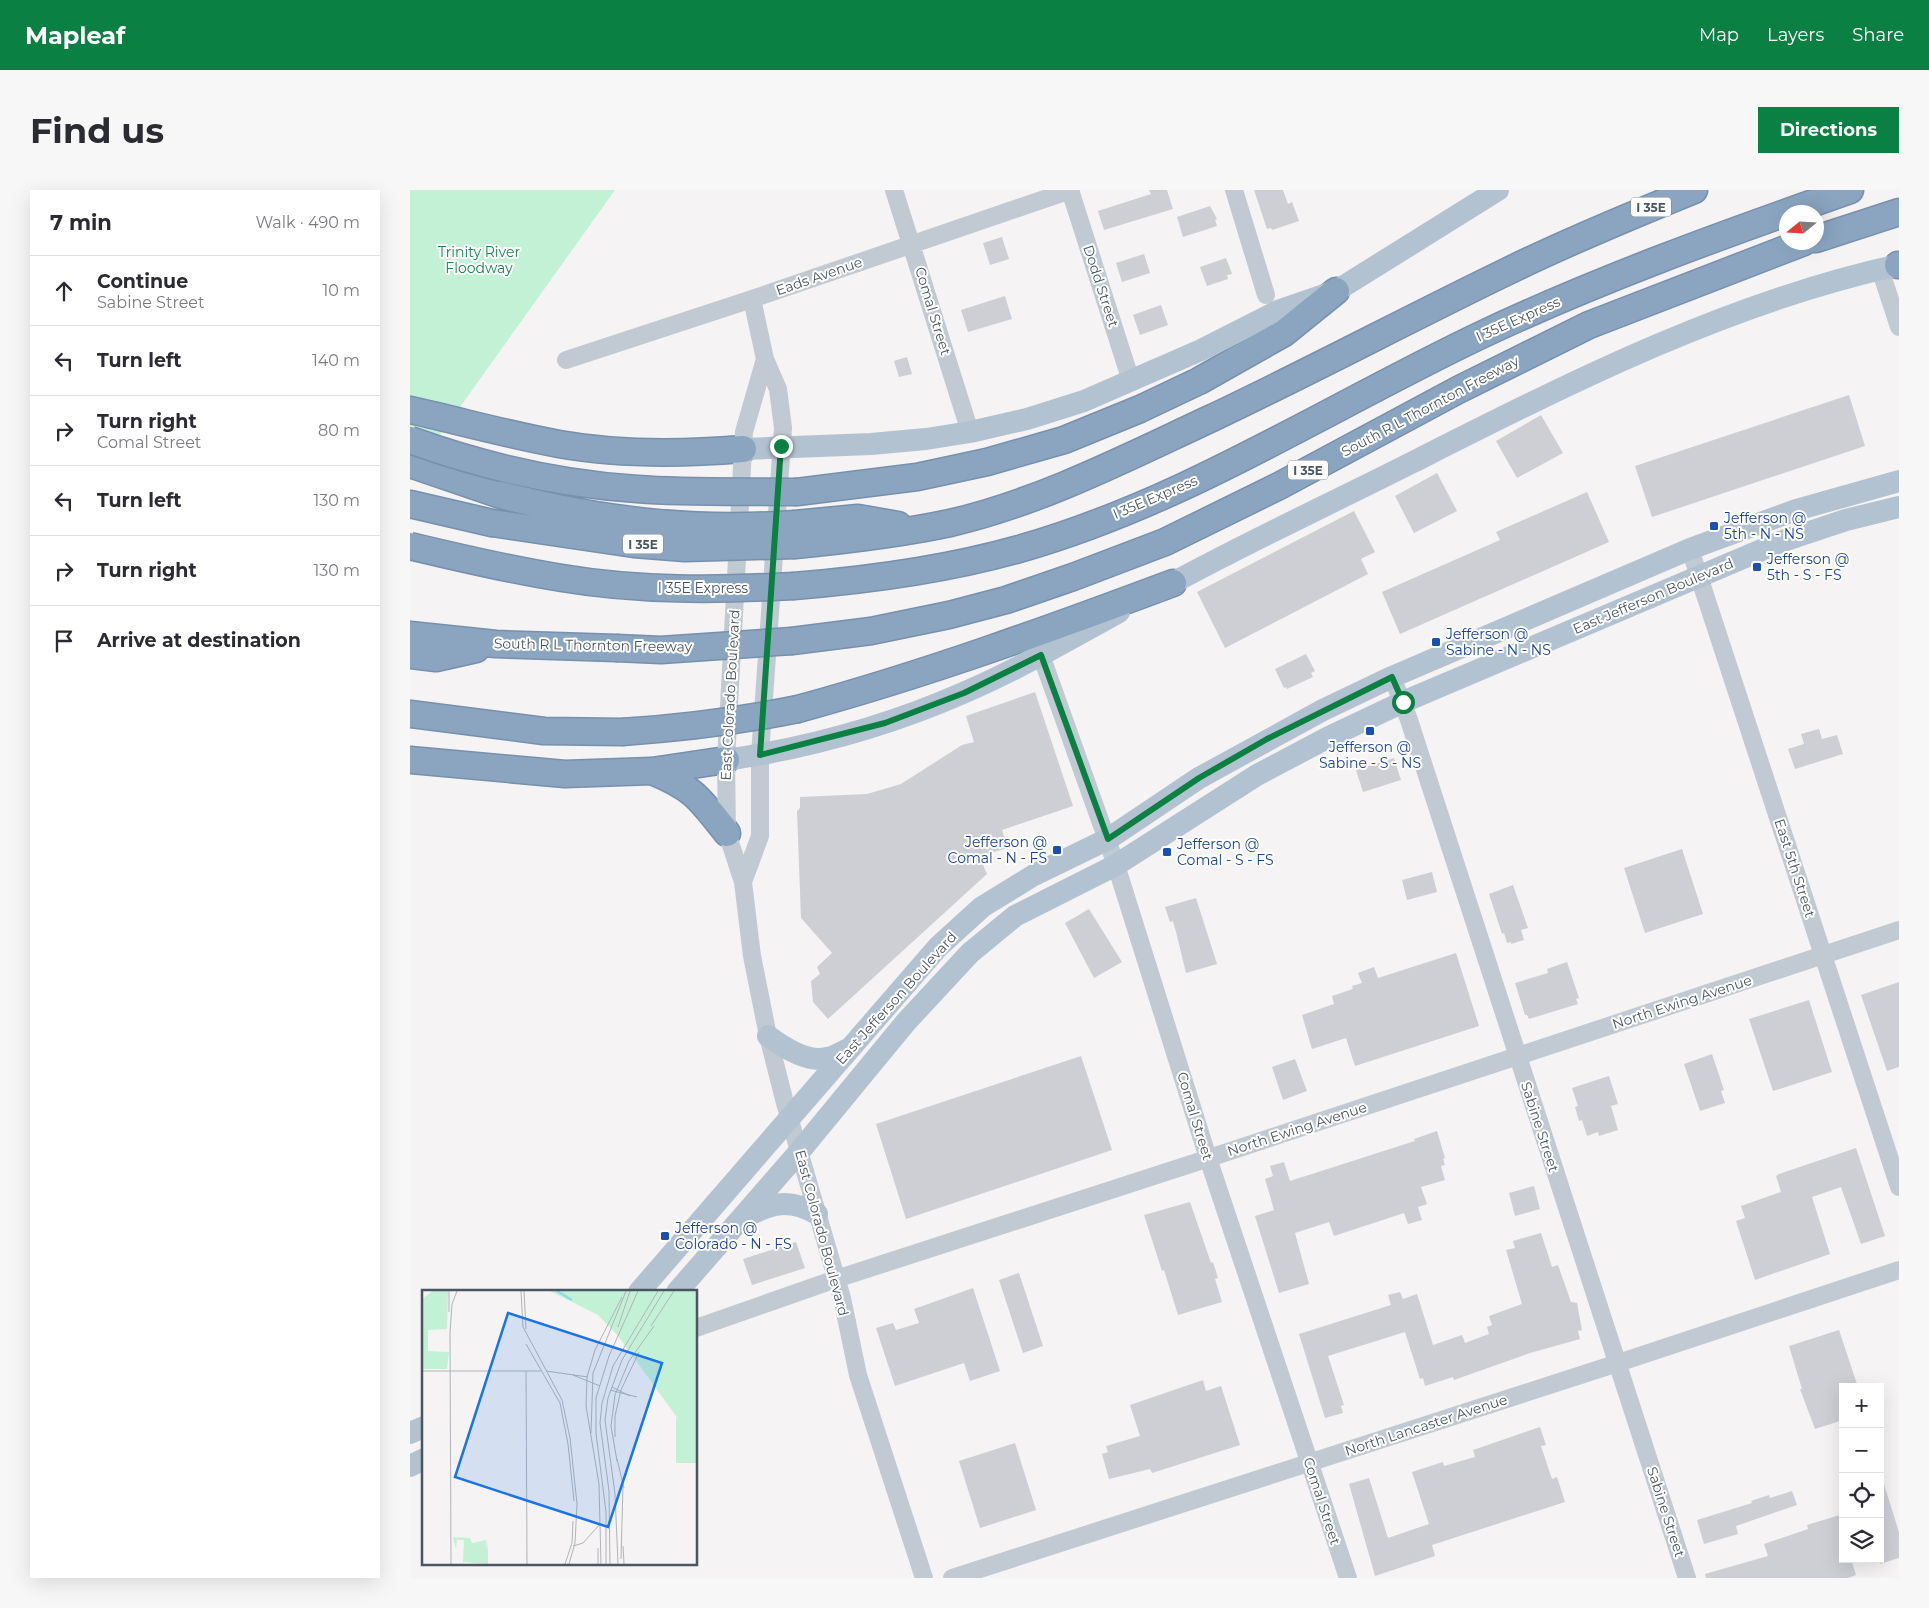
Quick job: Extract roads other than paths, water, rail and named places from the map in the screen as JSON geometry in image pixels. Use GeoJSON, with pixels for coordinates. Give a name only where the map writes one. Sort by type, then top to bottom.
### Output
{"type":"FeatureCollection","features":[{"type":"Feature","properties":{"kind":"highway","name":"I 35E"},"geometry":{"type":"LineString","coordinates":[[410,504],[492,523],[634,544],[685,548],[795,535],[858,518],[918,528],[950,522],[1032,497],[1134,454],[1274,389],[1506,272],[1608,224],[1694,190]]}},
{"type":"Feature","properties":{"kind":"highway","name":"I 35E Express"},"geometry":{"type":"LineString","coordinates":[[410,546],[573,580],[646,587],[715,590],[849,581],[960,564],[1020,549],[1066,534],[1142,504],[1234,463],[1480,335],[1604,281],[1725,234],[1850,190]]}},
{"type":"Feature","properties":{"kind":"highway"},"geometry":{"type":"LineString","coordinates":[[1824,235],[1899,212]]}},
{"type":"Feature","properties":{"kind":"highway","name":"South R L Thornton Freeway"},"geometry":{"type":"LineString","coordinates":[[415,646],[496,644],[661,650],[792,641],[871,631],[950,616],[1006,600],[1073,578],[1165,542],[1279,486],[1458,390],[1589,325],[1783,250]]}},
{"type":"Feature","properties":{"kind":"highway"},"geometry":{"type":"LineString","coordinates":[[410,440],[486,464],[604,485],[677,491],[797,492],[917,477],[987,462],[1064,440],[1140,409],[1200,381],[1284,333],[1336,291]]}},
{"type":"Feature","properties":{"kind":"highway"},"geometry":{"type":"LineString","coordinates":[[410,410],[560,444],[669,454],[743,449]]}},
{"type":"Feature","properties":{"kind":"highway"},"geometry":{"type":"LineString","coordinates":[[410,464],[501,495],[606,518],[672,526],[724,528],[795,535]]}},
{"type":"Feature","properties":{"kind":"highway"},"geometry":{"type":"LineString","coordinates":[[410,714],[544,731],[622,732],[680,728],[742,720],[798,709],[854,694],[998,646],[1173,583]]}},
{"type":"Feature","properties":{"kind":"highway"},"geometry":{"type":"LineString","coordinates":[[410,760],[565,774],[652,771],[726,760]]}},
{"type":"Feature","properties":{"kind":"highway"},"geometry":{"type":"LineString","coordinates":[[652,771],[678,782],[697,795],[728,833]]}},
{"type":"Feature","properties":{"kind":"main road"},"geometry":{"type":"LineString","coordinates":[[743,449],[781,446],[871,444],[970,432],[1027,419],[1084,401],[1201,350],[1278,311],[1336,291],[1498,190]]}},
{"type":"Feature","properties":{"kind":"main road"},"geometry":{"type":"LineString","coordinates":[[726,760],[760,755],[885,723],[964,693],[1041,655],[1173,583],[1479,429],[1656,345],[1771,301],[1895,266]]}},
{"type":"Feature","properties":{"kind":"main road","name":"East Jefferson Boulevard"},"geometry":{"type":"LineString","coordinates":[[640,1289],[846,1050],[938,947],[982,907],[1034,875],[1108,839],[1199,778],[1267,739],[1392,677],[1690,549],[1796,510],[1899,482]]}},
{"type":"Feature","properties":{"kind":"main road","name":"East Jefferson Boulevard"},"geometry":{"type":"LineString","coordinates":[[679,1290],[800,1152],[906,1022],[970,953],[1015,916],[1116,865],[1257,775],[1327,738],[1403,702],[1783,541],[1846,520],[1899,507]]}},
{"type":"Feature","properties":{"kind":"main road"},"geometry":{"type":"LineString","coordinates":[[768,1036],[781,1046],[813,1058],[826,1058],[846,1050]]}},
{"type":"Feature","properties":{"kind":"main road"},"geometry":{"type":"LineString","coordinates":[[742,1218],[763,1208],[784,1203],[801,1205],[817,1214]]}},
{"type":"Feature","properties":{"kind":"main road"},"geometry":{"type":"LineString","coordinates":[[410,1433],[422,1428]]}},
{"type":"Feature","properties":{"kind":"main road"},"geometry":{"type":"LineString","coordinates":[[410,1466],[422,1460]]}},
{"type":"Feature","properties":{"kind":"street","name":"Comal Street"},"geometry":{"type":"LineString","coordinates":[[894,190],[970,432]]}},
{"type":"Feature","properties":{"kind":"street","name":"Eads Avenue"},"geometry":{"type":"LineString","coordinates":[[566,360],[752,299],[1070,190]]}},
{"type":"Feature","properties":{"kind":"street","name":"Dodd Street"},"geometry":{"type":"LineString","coordinates":[[1070,190],[1131,381]]}},
{"type":"Feature","properties":{"kind":"street"},"geometry":{"type":"LineString","coordinates":[[1234,190],[1266,295]]}},
{"type":"Feature","properties":{"kind":"street"},"geometry":{"type":"LineString","coordinates":[[1895,266],[1899,327]]}},
{"type":"Feature","properties":{"kind":"street","name":"East Colorado Boulevard"},"geometry":{"type":"LineString","coordinates":[[743,882],[760,836],[760,755],[783,416],[778,389],[765,359],[752,299]]}},
{"type":"Feature","properties":{"kind":"street","name":"East Colorado Boulevard"},"geometry":{"type":"LineString","coordinates":[[765,359],[744,432],[726,760],[728,833],[743,882],[752,956],[768,1036],[789,1117],[836,1278],[858,1375],[924,1578]]}},
{"type":"Feature","properties":{"kind":"street","name":"East 5th Street"},"geometry":{"type":"LineString","coordinates":[[1690,549],[1899,1187]]}},
{"type":"Feature","properties":{"kind":"street","name":"Comal Street"},"geometry":{"type":"LineString","coordinates":[[1041,655],[1108,839],[1208,1158],[1348,1578]]}},
{"type":"Feature","properties":{"kind":"street","name":"Sabine Street"},"geometry":{"type":"LineString","coordinates":[[1392,677],[1403,702],[1687,1578]]}},
{"type":"Feature","properties":{"kind":"street","name":"North Ewing Avenue"},"geometry":{"type":"LineString","coordinates":[[698,1327],[836,1278],[1208,1158],[1899,930]]}},
{"type":"Feature","properties":{"kind":"street","name":"North Lancaster Avenue"},"geometry":{"type":"LineString","coordinates":[[952,1578],[1618,1363],[1899,1270]]}},
{"type":"Feature","properties":{"kind":"place","name":"Jefferson @ 5th - N - NS"},"geometry":{"type":"Point","coordinates":[1714,526]}},
{"type":"Feature","properties":{"kind":"place","name":"Jefferson @ 5th - S - FS"},"geometry":{"type":"Point","coordinates":[1757,567]}},
{"type":"Feature","properties":{"kind":"place","name":"Jefferson @ Sabine - N - NS"},"geometry":{"type":"Point","coordinates":[1436,642]}},
{"type":"Feature","properties":{"kind":"place","name":"Jefferson @ Sabine - S - NS"},"geometry":{"type":"Point","coordinates":[1370,731]}},
{"type":"Feature","properties":{"kind":"place","name":"Jefferson @ Comal - N - FS"},"geometry":{"type":"Point","coordinates":[1057,850]}},
{"type":"Feature","properties":{"kind":"place","name":"Jefferson @ Comal - S - FS"},"geometry":{"type":"Point","coordinates":[1167,852]}},
{"type":"Feature","properties":{"kind":"place","name":"Jefferson @ Colorado - N - FS"},"geometry":{"type":"Point","coordinates":[665,1236]}},
{"type":"Feature","properties":{"kind":"park label","name":"Trinity River Floodway"},"geometry":{"type":"Point","coordinates":[479,260]}}]}
